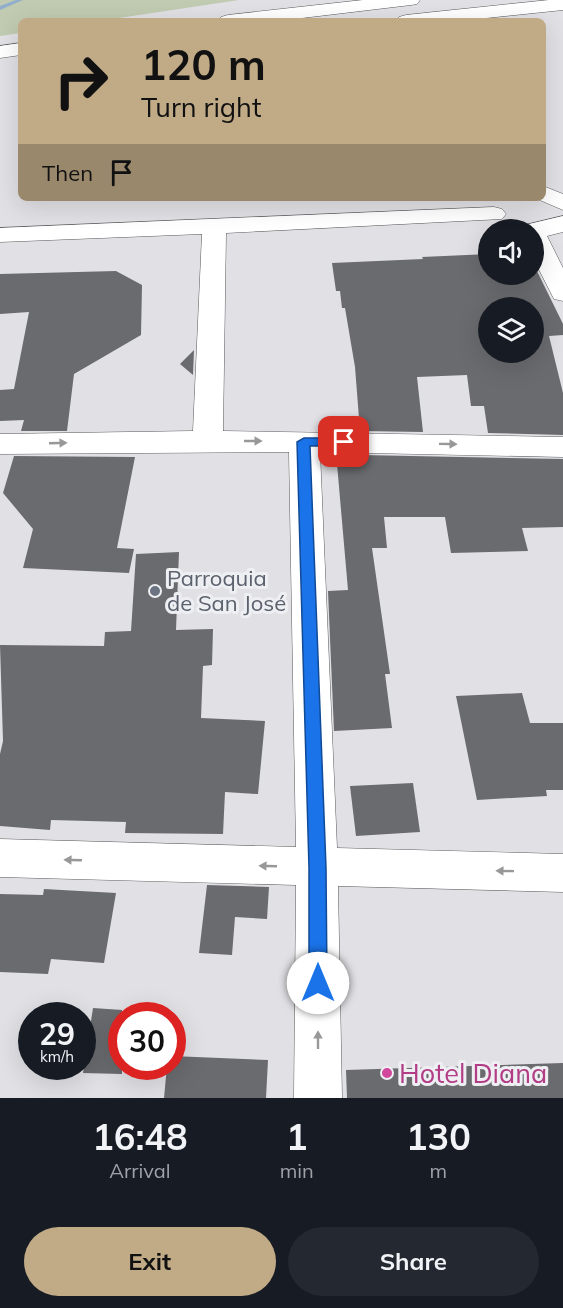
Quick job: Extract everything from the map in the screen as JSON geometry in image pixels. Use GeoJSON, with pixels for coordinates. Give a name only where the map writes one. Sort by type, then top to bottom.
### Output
{"type":"FeatureCollection","features":[{"type":"Feature","properties":{"kind":"street"},"geometry":{"type":"LineString","coordinates":[[254,18],[411,0]]}},
{"type":"Feature","properties":{"kind":"street"},"geometry":{"type":"LineString","coordinates":[[434,18],[563,4]]}},
{"type":"Feature","properties":{"kind":"street"},"geometry":{"type":"LineString","coordinates":[[0,52],[18,49]]}},
{"type":"Feature","properties":{"kind":"street"},"geometry":{"type":"LineString","coordinates":[[0,69],[18,67]]}},
{"type":"Feature","properties":{"kind":"street"},"geometry":{"type":"LineString","coordinates":[[544,231],[548,230],[558,204]]}},
{"type":"Feature","properties":{"kind":"street"},"geometry":{"type":"LineString","coordinates":[[0,235],[213,226],[496,206],[504,219]]}},
{"type":"Feature","properties":{"kind":"street"},"geometry":{"type":"LineString","coordinates":[[208,441],[213,226]]}},
{"type":"Feature","properties":{"kind":"street"},"geometry":{"type":"LineString","coordinates":[[544,253],[563,293]]}},
{"type":"Feature","properties":{"kind":"street"},"geometry":{"type":"LineString","coordinates":[[0,444],[208,441],[563,447]]}},
{"type":"Feature","properties":{"kind":"street"},"geometry":{"type":"LineString","coordinates":[[304,442],[317,868],[318,1098]]}},
{"type":"Feature","properties":{"kind":"street"},"geometry":{"type":"LineString","coordinates":[[0,858],[563,873]]}},
{"type":"Feature","properties":{"kind":"green space"},"geometry":{"type":"Polygon","coordinates":[[[0,0],[239,0],[119,18],[18,18],[18,33],[0,36],[0,0]]]}},
{"type":"Feature","properties":{"kind":"building"},"geometry":{"type":"Polygon","coordinates":[[[478,254],[478,285],[544,285],[563,324],[563,335],[549,336],[563,393],[563,435],[488,433],[484,406],[471,406],[467,375],[417,377],[423,432],[360,431],[355,367],[345,308],[342,308],[340,291],[336,291],[332,263],[423,259],[422,257],[478,254]]]}},
{"type":"Feature","properties":{"kind":"building"},"geometry":{"type":"Polygon","coordinates":[[[116,271],[142,285],[141,335],[74,374],[67,431],[21,431],[24,420],[0,421],[0,390],[14,389],[29,312],[0,314],[0,274],[116,271]]]}},
{"type":"Feature","properties":{"kind":"building"},"geometry":{"type":"Polygon","coordinates":[[[194,350],[193,375],[180,364],[194,350]]]}},
{"type":"Feature","properties":{"kind":"building"},"geometry":{"type":"Polygon","coordinates":[[[362,455],[563,459],[563,527],[522,528],[528,551],[451,553],[445,517],[384,517],[387,548],[372,548],[390,674],[385,674],[392,728],[334,731],[328,591],[348,590],[337,464],[363,463],[362,455]]]}},
{"type":"Feature","properties":{"kind":"building"},"geometry":{"type":"Polygon","coordinates":[[[14,456],[135,457],[117,548],[134,549],[129,573],[23,568],[33,529],[3,493],[14,456]]]}},
{"type":"Feature","properties":{"kind":"building"},"geometry":{"type":"Polygon","coordinates":[[[179,552],[176,630],[213,629],[212,665],[203,666],[201,718],[265,721],[258,794],[225,792],[223,834],[125,833],[126,822],[51,820],[50,830],[0,826],[0,754],[3,741],[0,645],[104,646],[105,632],[131,631],[136,554],[179,552]]]}},
{"type":"Feature","properties":{"kind":"building"},"geometry":{"type":"Polygon","coordinates":[[[522,693],[530,723],[563,723],[563,790],[546,790],[547,796],[477,800],[456,696],[522,693]]]}},
{"type":"Feature","properties":{"kind":"building"},"geometry":{"type":"Polygon","coordinates":[[[413,783],[420,832],[356,836],[350,786],[413,783]]]}},
{"type":"Feature","properties":{"kind":"building"},"geometry":{"type":"Polygon","coordinates":[[[207,885],[269,887],[267,919],[235,917],[232,955],[199,953],[207,885]]]}},
{"type":"Feature","properties":{"kind":"building"},"geometry":{"type":"Polygon","coordinates":[[[44,889],[116,893],[104,963],[51,959],[48,974],[0,972],[0,894],[43,895],[44,889]]]}},
{"type":"Feature","properties":{"kind":"building"},"geometry":{"type":"Polygon","coordinates":[[[96,1008],[108,1009],[108,1074],[96,1073],[96,1008]]]}},
{"type":"Feature","properties":{"kind":"building"},"geometry":{"type":"Polygon","coordinates":[[[186,1057],[268,1060],[266,1098],[164,1098],[166,1080],[186,1080],[186,1057]]]}},
{"type":"Feature","properties":{"kind":"building"},"geometry":{"type":"Polygon","coordinates":[[[563,1063],[563,1098],[347,1098],[346,1070],[563,1063]]]}},
{"type":"Feature","properties":{"kind":"waterway"},"geometry":{"type":"LineString","coordinates":[[0,8],[21,0]]}},
{"type":"Feature","properties":{"kind":"place","name":"Parroquia de San José"},"geometry":{"type":"Point","coordinates":[155,591]}},
{"type":"Feature","properties":{"kind":"place","name":"Hotel Diana"},"geometry":{"type":"Point","coordinates":[387,1073]}},
{"type":"Feature","properties":{"kind":"route"},"geometry":{"type":"LineString","coordinates":[[318,983],[317,868],[304,442],[344,442]]}}]}
